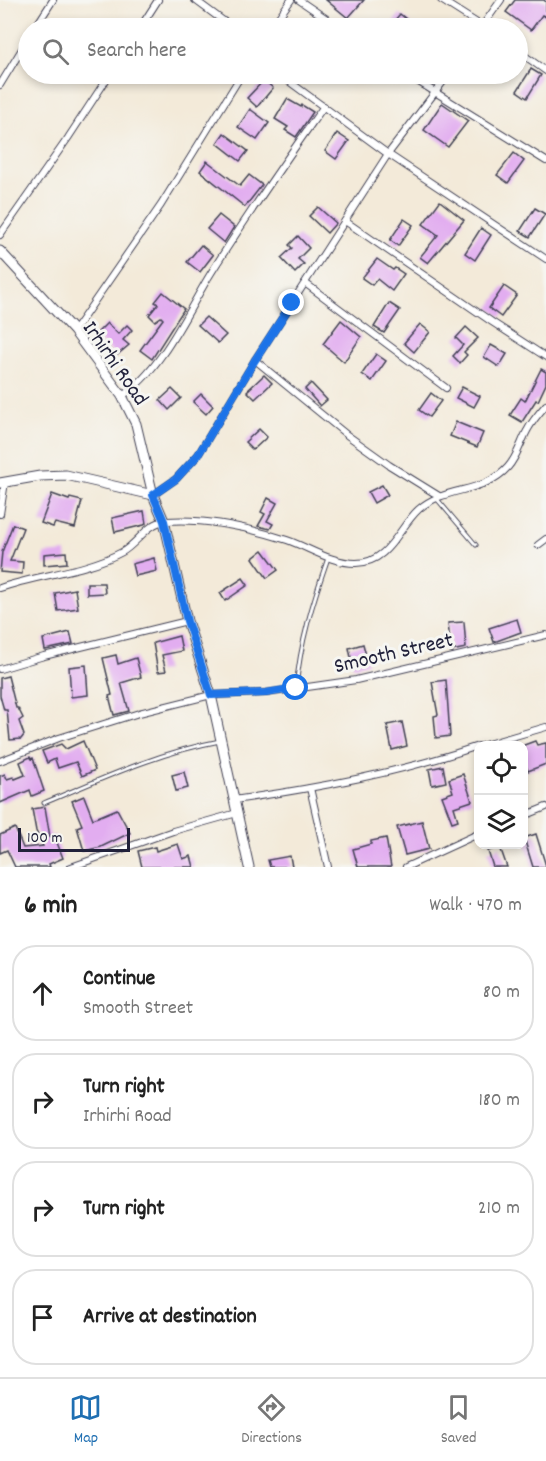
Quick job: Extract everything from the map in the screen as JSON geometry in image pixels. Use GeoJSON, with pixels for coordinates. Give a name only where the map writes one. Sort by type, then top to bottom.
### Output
{"type":"FeatureCollection","features":[{"type":"Feature","properties":{"kind":"street"},"geometry":{"type":"LineString","coordinates":[[41,18],[53,0]]}},
{"type":"Feature","properties":{"kind":"street"},"geometry":{"type":"LineString","coordinates":[[146,18],[158,0]]}},
{"type":"Feature","properties":{"kind":"street"},"geometry":{"type":"LineString","coordinates":[[195,0],[219,18]]}},
{"type":"Feature","properties":{"kind":"street"},"geometry":{"type":"LineString","coordinates":[[279,18],[291,0]]}},
{"type":"Feature","properties":{"kind":"street"},"geometry":{"type":"LineString","coordinates":[[298,0],[325,18]]}},
{"type":"Feature","properties":{"kind":"street"},"geometry":{"type":"LineString","coordinates":[[441,0],[468,18]]}},
{"type":"Feature","properties":{"kind":"street"},"geometry":{"type":"LineString","coordinates":[[489,18],[501,0]]}},
{"type":"Feature","properties":{"kind":"street"},"geometry":{"type":"LineString","coordinates":[[0,85],[18,55]]}},
{"type":"Feature","properties":{"kind":"street"},"geometry":{"type":"LineString","coordinates":[[528,58],[546,71]]}},
{"type":"Feature","properties":{"kind":"street"},"geometry":{"type":"LineString","coordinates":[[0,235],[103,84]]}},
{"type":"Feature","properties":{"kind":"street"},"geometry":{"type":"LineString","coordinates":[[74,331],[160,205],[236,84]]}},
{"type":"Feature","properties":{"kind":"street"},"geometry":{"type":"LineString","coordinates":[[293,84],[388,154],[546,259]]}},
{"type":"Feature","properties":{"kind":"street"},"geometry":{"type":"LineString","coordinates":[[421,84],[546,161]]}},
{"type":"Feature","properties":{"kind":"street"},"geometry":{"type":"LineString","coordinates":[[0,514],[3,483],[40,476],[66,475],[153,495],[176,479],[198,455],[255,360],[388,154],[442,84]]}},
{"type":"Feature","properties":{"kind":"street"},"geometry":{"type":"LineString","coordinates":[[122,396],[140,382],[182,324],[208,278],[324,106]]}},
{"type":"Feature","properties":{"kind":"street"},"geometry":{"type":"LineString","coordinates":[[345,221],[546,357]]}},
{"type":"Feature","properties":{"kind":"street","name":"Irhirhi Road"},"geometry":{"type":"LineString","coordinates":[[0,251],[74,331],[122,396],[136,424],[153,495],[164,521],[187,621],[211,695],[249,867]]}},
{"type":"Feature","properties":{"kind":"street"},"geometry":{"type":"LineString","coordinates":[[305,283],[446,388]]}},
{"type":"Feature","properties":{"kind":"street"},"geometry":{"type":"LineString","coordinates":[[255,360],[347,435],[437,497]]}},
{"type":"Feature","properties":{"kind":"street"},"geometry":{"type":"LineString","coordinates":[[0,588],[26,579],[86,566],[108,558],[124,551],[144,532],[164,521],[226,523],[288,541],[328,558],[355,563],[370,561],[388,549],[418,510],[437,497],[478,487],[497,477],[509,466],[528,429],[546,405]]}},
{"type":"Feature","properties":{"kind":"street"},"geometry":{"type":"LineString","coordinates":[[538,545],[546,539]]}},
{"type":"Feature","properties":{"kind":"street"},"geometry":{"type":"LineString","coordinates":[[0,669],[187,621]]}},
{"type":"Feature","properties":{"kind":"street","name":"Smooth Street"},"geometry":{"type":"LineString","coordinates":[[0,761],[59,738],[139,713],[211,695],[266,693],[356,680],[546,635]]}},
{"type":"Feature","properties":{"kind":"street"},"geometry":{"type":"LineString","coordinates":[[497,741],[546,727]]}},
{"type":"Feature","properties":{"kind":"street"},"geometry":{"type":"LineString","coordinates":[[234,800],[310,788],[432,762],[474,748]]}},
{"type":"Feature","properties":{"kind":"street"},"geometry":{"type":"LineString","coordinates":[[310,788],[328,867]]}},
{"type":"Feature","properties":{"kind":"street"},"geometry":{"type":"LineString","coordinates":[[528,814],[546,807]]}},
{"type":"Feature","properties":{"kind":"street"},"geometry":{"type":"LineString","coordinates":[[71,867],[173,831],[237,813]]}},
{"type":"Feature","properties":{"kind":"street"},"geometry":{"type":"LineString","coordinates":[[406,867],[474,836]]}},
{"type":"Feature","properties":{"kind":"lane"},"geometry":{"type":"LineString","coordinates":[[437,497],[476,545]]}},
{"type":"Feature","properties":{"kind":"lane"},"geometry":{"type":"LineString","coordinates":[[296,688],[303,637],[315,593],[328,558]]}},
{"type":"Feature","properties":{"kind":"lane"},"geometry":{"type":"LineString","coordinates":[[44,803],[182,749],[221,741]]}},
{"type":"Feature","properties":{"kind":"building"},"geometry":{"type":"Polygon","coordinates":[[[326,0],[364,0],[348,18],[326,0]]]}},
{"type":"Feature","properties":{"kind":"building"},"geometry":{"type":"Polygon","coordinates":[[[515,0],[544,0],[546,2],[546,17],[542,15],[531,30],[528,28],[528,18],[514,18],[506,12],[515,0]]]}},
{"type":"Feature","properties":{"kind":"building"},"geometry":{"type":"Polygon","coordinates":[[[531,69],[541,75],[527,98],[517,91],[521,84],[528,84],[528,74],[531,69]]]}},
{"type":"Feature","properties":{"kind":"building"},"geometry":{"type":"Polygon","coordinates":[[[260,84],[268,84],[273,88],[257,107],[247,98],[260,84]]]}},
{"type":"Feature","properties":{"kind":"building"},"geometry":{"type":"Polygon","coordinates":[[[287,99],[313,112],[296,137],[285,130],[288,127],[275,119],[287,99]]]}},
{"type":"Feature","properties":{"kind":"building"},"geometry":{"type":"Polygon","coordinates":[[[442,103],[468,121],[448,147],[424,130],[442,103]]]}},
{"type":"Feature","properties":{"kind":"building"},"geometry":{"type":"Polygon","coordinates":[[[250,109],[269,123],[257,140],[238,127],[250,109]]]}},
{"type":"Feature","properties":{"kind":"building"},"geometry":{"type":"Polygon","coordinates":[[[224,133],[248,151],[240,161],[217,143],[224,133]]]}},
{"type":"Feature","properties":{"kind":"building"},"geometry":{"type":"Polygon","coordinates":[[[337,133],[349,141],[336,159],[325,151],[337,133]]]}},
{"type":"Feature","properties":{"kind":"building"},"geometry":{"type":"Polygon","coordinates":[[[514,153],[524,161],[508,183],[497,175],[514,153]]]}},
{"type":"Feature","properties":{"kind":"building"},"geometry":{"type":"Polygon","coordinates":[[[207,161],[240,186],[249,175],[262,185],[245,207],[200,171],[207,161]]]}},
{"type":"Feature","properties":{"kind":"building"},"geometry":{"type":"Polygon","coordinates":[[[440,201],[464,220],[428,263],[420,257],[438,235],[423,224],[440,201]]]}},
{"type":"Feature","properties":{"kind":"building"},"geometry":{"type":"Polygon","coordinates":[[[318,207],[336,223],[327,233],[309,216],[318,207]]]}},
{"type":"Feature","properties":{"kind":"building"},"geometry":{"type":"Polygon","coordinates":[[[535,208],[545,214],[530,237],[520,231],[535,208]]]}},
{"type":"Feature","properties":{"kind":"building"},"geometry":{"type":"Polygon","coordinates":[[[219,215],[234,227],[224,243],[207,229],[219,215]]]}},
{"type":"Feature","properties":{"kind":"building"},"geometry":{"type":"Polygon","coordinates":[[[404,219],[413,225],[398,246],[390,240],[404,219]]]}},
{"type":"Feature","properties":{"kind":"building"},"geometry":{"type":"Polygon","coordinates":[[[481,228],[491,235],[475,260],[465,253],[481,228]]]}},
{"type":"Feature","properties":{"kind":"building"},"geometry":{"type":"Polygon","coordinates":[[[298,236],[309,248],[298,259],[304,264],[295,273],[281,258],[292,248],[289,245],[298,236]]]}},
{"type":"Feature","properties":{"kind":"building"},"geometry":{"type":"Polygon","coordinates":[[[201,245],[213,255],[200,272],[187,262],[201,245]]]}},
{"type":"Feature","properties":{"kind":"building"},"geometry":{"type":"Polygon","coordinates":[[[377,259],[393,270],[395,268],[404,274],[392,291],[377,279],[372,285],[362,278],[377,259]]]}},
{"type":"Feature","properties":{"kind":"building"},"geometry":{"type":"Polygon","coordinates":[[[504,286],[517,295],[501,317],[489,308],[504,286]]]}},
{"type":"Feature","properties":{"kind":"building"},"geometry":{"type":"Polygon","coordinates":[[[163,292],[184,309],[152,359],[140,350],[163,319],[161,317],[155,321],[149,315],[158,304],[155,302],[163,292]]]}},
{"type":"Feature","properties":{"kind":"building"},"geometry":{"type":"Polygon","coordinates":[[[389,303],[400,310],[384,333],[374,327],[389,303]]]}},
{"type":"Feature","properties":{"kind":"building"},"geometry":{"type":"Polygon","coordinates":[[[206,317],[226,335],[218,343],[198,325],[206,317]]]}},
{"type":"Feature","properties":{"kind":"building"},"geometry":{"type":"Polygon","coordinates":[[[341,320],[361,337],[344,362],[323,344],[341,320]]]}},
{"type":"Feature","properties":{"kind":"building"},"geometry":{"type":"Polygon","coordinates":[[[107,323],[118,334],[127,325],[132,330],[123,340],[129,345],[116,356],[95,335],[107,323]]]}},
{"type":"Feature","properties":{"kind":"building"},"geometry":{"type":"Polygon","coordinates":[[[420,324],[430,332],[414,352],[404,343],[420,324]]]}},
{"type":"Feature","properties":{"kind":"building"},"geometry":{"type":"Polygon","coordinates":[[[466,327],[478,338],[464,352],[467,355],[460,363],[453,356],[463,345],[456,338],[466,327]]]}},
{"type":"Feature","properties":{"kind":"building"},"geometry":{"type":"Polygon","coordinates":[[[491,345],[507,354],[499,367],[484,357],[491,345]]]}},
{"type":"Feature","properties":{"kind":"building"},"geometry":{"type":"Polygon","coordinates":[[[376,354],[386,361],[372,381],[362,374],[376,354]]]}},
{"type":"Feature","properties":{"kind":"building"},"geometry":{"type":"Polygon","coordinates":[[[541,369],[546,372],[546,384],[538,401],[536,400],[522,422],[510,415],[521,398],[525,401],[541,369]]]}},
{"type":"Feature","properties":{"kind":"building"},"geometry":{"type":"Polygon","coordinates":[[[264,375],[272,383],[255,399],[247,391],[264,375]]]}},
{"type":"Feature","properties":{"kind":"building"},"geometry":{"type":"Polygon","coordinates":[[[311,383],[327,400],[320,406],[305,389],[311,383]]]}},
{"type":"Feature","properties":{"kind":"building"},"geometry":{"type":"Polygon","coordinates":[[[462,387],[480,396],[474,407],[456,398],[462,387]]]}},
{"type":"Feature","properties":{"kind":"building"},"geometry":{"type":"Polygon","coordinates":[[[172,389],[181,398],[169,410],[160,400],[172,389]]]}},
{"type":"Feature","properties":{"kind":"building"},"geometry":{"type":"Polygon","coordinates":[[[431,393],[441,401],[429,417],[419,410],[431,393]]]}},
{"type":"Feature","properties":{"kind":"building"},"geometry":{"type":"Polygon","coordinates":[[[201,394],[213,406],[206,414],[193,402],[201,394]]]}},
{"type":"Feature","properties":{"kind":"building"},"geometry":{"type":"Polygon","coordinates":[[[456,422],[483,433],[477,447],[450,436],[456,422]]]}},
{"type":"Feature","properties":{"kind":"building"},"geometry":{"type":"Polygon","coordinates":[[[259,429],[267,437],[253,450],[245,442],[259,429]]]}},
{"type":"Feature","properties":{"kind":"building"},"geometry":{"type":"Polygon","coordinates":[[[382,485],[388,495],[374,503],[368,492],[382,485]]]}},
{"type":"Feature","properties":{"kind":"building"},"geometry":{"type":"Polygon","coordinates":[[[52,494],[69,500],[70,498],[82,501],[75,528],[55,523],[53,527],[41,523],[52,494]]]}},
{"type":"Feature","properties":{"kind":"building"},"geometry":{"type":"Polygon","coordinates":[[[268,498],[277,503],[267,521],[273,524],[270,529],[258,526],[265,514],[261,512],[268,498]]]}},
{"type":"Feature","properties":{"kind":"building"},"geometry":{"type":"Polygon","coordinates":[[[144,511],[146,524],[115,532],[112,518],[144,511]]]}},
{"type":"Feature","properties":{"kind":"building"},"geometry":{"type":"Polygon","coordinates":[[[13,524],[23,528],[10,561],[23,562],[22,574],[0,572],[2,552],[13,524]]]}},
{"type":"Feature","properties":{"kind":"building"},"geometry":{"type":"Polygon","coordinates":[[[263,550],[278,570],[267,578],[253,558],[263,550]]]}},
{"type":"Feature","properties":{"kind":"building"},"geometry":{"type":"Polygon","coordinates":[[[66,552],[67,563],[44,565],[44,554],[66,552]]]}},
{"type":"Feature","properties":{"kind":"building"},"geometry":{"type":"Polygon","coordinates":[[[154,558],[157,571],[135,576],[132,564],[154,558]]]}},
{"type":"Feature","properties":{"kind":"building"},"geometry":{"type":"Polygon","coordinates":[[[243,578],[248,585],[225,601],[220,593],[243,578]]]}},
{"type":"Feature","properties":{"kind":"building"},"geometry":{"type":"Polygon","coordinates":[[[87,583],[104,583],[105,593],[87,594],[87,583]]]}},
{"type":"Feature","properties":{"kind":"building"},"geometry":{"type":"Polygon","coordinates":[[[75,589],[78,608],[58,611],[55,593],[75,589]]]}},
{"type":"Feature","properties":{"kind":"building"},"geometry":{"type":"Polygon","coordinates":[[[517,619],[521,632],[494,642],[489,628],[517,619]]]}},
{"type":"Feature","properties":{"kind":"building"},"geometry":{"type":"Polygon","coordinates":[[[464,622],[466,648],[451,651],[448,623],[464,622]]]}},
{"type":"Feature","properties":{"kind":"building"},"geometry":{"type":"Polygon","coordinates":[[[70,632],[73,644],[45,650],[43,639],[70,632]]]}},
{"type":"Feature","properties":{"kind":"building"},"geometry":{"type":"Polygon","coordinates":[[[179,636],[182,651],[162,655],[166,671],[158,672],[153,643],[179,636]]]}},
{"type":"Feature","properties":{"kind":"building"},"geometry":{"type":"Polygon","coordinates":[[[363,644],[368,663],[353,667],[349,648],[363,644]]]}},
{"type":"Feature","properties":{"kind":"building"},"geometry":{"type":"Polygon","coordinates":[[[116,655],[118,664],[136,658],[141,677],[121,683],[129,711],[114,715],[109,696],[112,695],[103,658],[116,655]]]}},
{"type":"Feature","properties":{"kind":"building"},"geometry":{"type":"Polygon","coordinates":[[[86,665],[88,695],[71,697],[69,667],[86,665]]]}},
{"type":"Feature","properties":{"kind":"building"},"geometry":{"type":"Polygon","coordinates":[[[8,676],[16,708],[23,718],[19,721],[24,735],[21,739],[10,740],[7,710],[4,710],[0,696],[0,678],[8,676]]]}},
{"type":"Feature","properties":{"kind":"building"},"geometry":{"type":"Polygon","coordinates":[[[446,680],[450,736],[436,738],[434,716],[438,715],[432,682],[446,680]]]}},
{"type":"Feature","properties":{"kind":"building"},"geometry":{"type":"Polygon","coordinates":[[[402,722],[407,746],[392,750],[387,725],[402,722]]]}},
{"type":"Feature","properties":{"kind":"building"},"geometry":{"type":"Polygon","coordinates":[[[83,741],[95,770],[82,776],[76,762],[58,768],[55,759],[47,763],[42,751],[61,744],[66,749],[83,741]]]}},
{"type":"Feature","properties":{"kind":"building"},"geometry":{"type":"Polygon","coordinates":[[[535,741],[537,745],[546,743],[546,764],[528,771],[528,744],[535,741]]]}},
{"type":"Feature","properties":{"kind":"building"},"geometry":{"type":"Polygon","coordinates":[[[30,757],[33,758],[44,791],[32,796],[30,790],[0,803],[0,776],[5,774],[7,779],[13,777],[15,779],[25,775],[20,762],[30,757]]]}},
{"type":"Feature","properties":{"kind":"building"},"geometry":{"type":"Polygon","coordinates":[[[443,766],[446,782],[432,785],[429,769],[443,766]]]}},
{"type":"Feature","properties":{"kind":"building"},"geometry":{"type":"Polygon","coordinates":[[[184,772],[188,788],[176,791],[172,775],[184,772]]]}},
{"type":"Feature","properties":{"kind":"building"},"geometry":{"type":"Polygon","coordinates":[[[463,774],[472,801],[454,807],[458,820],[452,822],[442,796],[453,792],[449,779],[463,774]]]}},
{"type":"Feature","properties":{"kind":"building"},"geometry":{"type":"Polygon","coordinates":[[[84,796],[93,819],[117,809],[130,833],[101,847],[84,851],[77,827],[82,825],[72,801],[84,796]]]}},
{"type":"Feature","properties":{"kind":"building"},"geometry":{"type":"Polygon","coordinates":[[[45,807],[50,837],[54,835],[63,858],[49,864],[50,867],[15,867],[7,850],[0,853],[0,835],[15,828],[23,848],[43,846],[36,831],[32,809],[45,807]]]}},
{"type":"Feature","properties":{"kind":"building"},"geometry":{"type":"Polygon","coordinates":[[[422,821],[429,849],[405,855],[397,827],[422,821]]]}},
{"type":"Feature","properties":{"kind":"building"},"geometry":{"type":"Polygon","coordinates":[[[536,834],[546,867],[533,867],[527,849],[528,837],[536,834]]]}},
{"type":"Feature","properties":{"kind":"building"},"geometry":{"type":"Polygon","coordinates":[[[386,838],[391,867],[358,867],[353,849],[371,844],[371,841],[386,838]]]}},
{"type":"Feature","properties":{"kind":"building"},"geometry":{"type":"Polygon","coordinates":[[[178,844],[183,859],[191,856],[194,867],[142,867],[138,851],[155,847],[156,851],[178,844]]]}},
{"type":"Feature","properties":{"kind":"building"},"geometry":{"type":"Polygon","coordinates":[[[501,849],[507,867],[493,867],[488,851],[501,849]]]}},
{"type":"Feature","properties":{"kind":"building"},"geometry":{"type":"Polygon","coordinates":[[[290,856],[292,867],[270,867],[268,860],[290,856]]]}},
{"type":"Feature","properties":{"kind":"route"},"geometry":{"type":"LineString","coordinates":[[292,303],[198,455],[176,479],[153,495],[164,521],[187,621],[211,695],[266,693],[296,688]]}}]}
